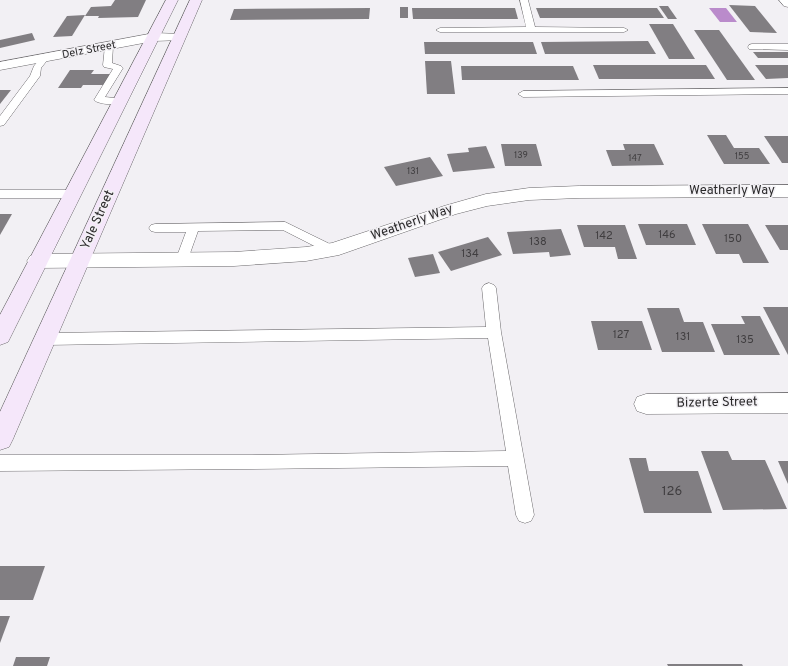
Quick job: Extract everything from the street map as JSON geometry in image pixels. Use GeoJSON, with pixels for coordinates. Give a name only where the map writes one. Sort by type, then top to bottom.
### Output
{"type":"FeatureCollection","features":[{"type":"Feature","properties":{"kind":"main road"},"geometry":{"type":"LineString","coordinates":[[0,336],[154,38],[172,0]]}},
{"type":"Feature","properties":{"kind":"main road","name":"Yale Street"},"geometry":{"type":"LineString","coordinates":[[0,439],[178,37],[196,0]]}},
{"type":"Feature","properties":{"kind":"street"},"geometry":{"type":"LineString","coordinates":[[785,0],[788,3]]}},
{"type":"Feature","properties":{"kind":"street","name":"Delz Street"},"geometry":{"type":"LineString","coordinates":[[0,66],[154,38],[178,37]]}},
{"type":"Feature","properties":{"kind":"street","name":"Weatherly Way"},"geometry":{"type":"LineString","coordinates":[[38,261],[278,257],[332,250],[450,210],[486,200],[529,194],[788,190]]}},
{"type":"Feature","properties":{"kind":"street","name":"Bizerte Street"},"geometry":{"type":"LineString","coordinates":[[646,404],[788,403]]}},
{"type":"Feature","properties":{"kind":"lane"},"geometry":{"type":"LineString","coordinates":[[524,0],[531,29]]}},
{"type":"Feature","properties":{"kind":"lane"},"geometry":{"type":"LineString","coordinates":[[440,30],[624,30]]}},
{"type":"Feature","properties":{"kind":"lane"},"geometry":{"type":"LineString","coordinates":[[109,46],[107,65],[118,68],[138,68]]}},
{"type":"Feature","properties":{"kind":"lane"},"geometry":{"type":"LineString","coordinates":[[752,47],[788,47]]}},
{"type":"Feature","properties":{"kind":"lane"},"geometry":{"type":"LineString","coordinates":[[0,123],[35,76],[37,68],[44,58]]}},
{"type":"Feature","properties":{"kind":"lane"},"geometry":{"type":"LineString","coordinates":[[118,68],[99,100],[121,101]]}},
{"type":"Feature","properties":{"kind":"lane"},"geometry":{"type":"LineString","coordinates":[[523,94],[788,92]]}},
{"type":"Feature","properties":{"kind":"lane"},"geometry":{"type":"LineString","coordinates":[[0,194],[73,194]]}},
{"type":"Feature","properties":{"kind":"lane"},"geometry":{"type":"LineString","coordinates":[[155,228],[285,226],[332,250]]}},
{"type":"Feature","properties":{"kind":"lane"},"geometry":{"type":"LineString","coordinates":[[182,259],[194,227]]}},
{"type":"Feature","properties":{"kind":"lane"},"geometry":{"type":"LineString","coordinates":[[489,288],[494,332],[525,515]]}},
{"type":"Feature","properties":{"kind":"lane"},"geometry":{"type":"LineString","coordinates":[[45,339],[494,332]]}},
{"type":"Feature","properties":{"kind":"lane"},"geometry":{"type":"LineString","coordinates":[[0,463],[252,462],[515,458]]}},
{"type":"Feature","properties":{"kind":"shaded area"},"geometry":{"type":"Polygon","coordinates":[[[709,8],[726,8],[737,22],[720,22],[709,8]]]}},
{"type":"Feature","properties":{"kind":"building"},"geometry":{"type":"Polygon","coordinates":[[[115,0],[146,0],[138,17],[98,18],[99,16],[85,16],[91,7],[111,6],[115,0]]]}},
{"type":"Feature","properties":{"kind":"building"},"geometry":{"type":"Polygon","coordinates":[[[729,5],[755,6],[777,33],[750,32],[729,5]]]}},
{"type":"Feature","properties":{"kind":"building"},"geometry":{"type":"Polygon","coordinates":[[[659,6],[668,6],[677,19],[668,19],[659,6]]]}},
{"type":"Feature","properties":{"kind":"building"},"geometry":{"type":"Polygon","coordinates":[[[400,7],[408,7],[408,18],[400,18],[400,7]]]}},
{"type":"Feature","properties":{"kind":"building"},"geometry":{"type":"Polygon","coordinates":[[[370,8],[369,19],[230,20],[234,9],[370,8]]]}},
{"type":"Feature","properties":{"kind":"building"},"geometry":{"type":"Polygon","coordinates":[[[412,8],[515,8],[518,19],[413,19],[412,8]]]}},
{"type":"Feature","properties":{"kind":"building"},"geometry":{"type":"Polygon","coordinates":[[[536,8],[657,8],[664,18],[540,18],[536,8]]]}},
{"type":"Feature","properties":{"kind":"building"},"geometry":{"type":"Polygon","coordinates":[[[85,15],[72,36],[53,37],[67,16],[85,15]]]}},
{"type":"Feature","properties":{"kind":"building"},"geometry":{"type":"Polygon","coordinates":[[[649,24],[673,24],[695,59],[669,59],[649,24]]]}},
{"type":"Feature","properties":{"kind":"building"},"geometry":{"type":"Polygon","coordinates":[[[694,30],[719,30],[755,80],[727,80],[694,30]]]}},
{"type":"Feature","properties":{"kind":"building"},"geometry":{"type":"Polygon","coordinates":[[[32,33],[35,40],[0,48],[0,40],[32,33]]]}},
{"type":"Feature","properties":{"kind":"building"},"geometry":{"type":"Polygon","coordinates":[[[648,41],[656,54],[545,54],[541,42],[648,41]]]}},
{"type":"Feature","properties":{"kind":"building"},"geometry":{"type":"Polygon","coordinates":[[[424,42],[533,42],[537,54],[425,54],[424,42]]]}},
{"type":"Feature","properties":{"kind":"building"},"geometry":{"type":"Polygon","coordinates":[[[753,52],[788,52],[788,58],[758,58],[753,52]]]}},
{"type":"Feature","properties":{"kind":"building"},"geometry":{"type":"Polygon","coordinates":[[[425,61],[451,61],[455,94],[427,94],[425,61]]]}},
{"type":"Feature","properties":{"kind":"building"},"geometry":{"type":"Polygon","coordinates":[[[593,65],[706,65],[715,79],[599,79],[593,65]]]}},
{"type":"Feature","properties":{"kind":"building"},"geometry":{"type":"Polygon","coordinates":[[[755,65],[788,65],[788,78],[766,79],[755,65]]]}},
{"type":"Feature","properties":{"kind":"building"},"geometry":{"type":"Polygon","coordinates":[[[461,66],[573,66],[579,80],[462,80],[461,66]]]}},
{"type":"Feature","properties":{"kind":"building"},"geometry":{"type":"Polygon","coordinates":[[[70,70],[94,70],[91,74],[110,74],[104,85],[83,85],[81,88],[58,88],[70,70]]]}},
{"type":"Feature","properties":{"kind":"building"},"geometry":{"type":"Polygon","coordinates":[[[0,90],[11,90],[0,104],[0,90]]]}},
{"type":"Feature","properties":{"kind":"building"},"geometry":{"type":"Polygon","coordinates":[[[707,135],[726,135],[734,148],[759,148],[770,164],[724,164],[707,135]]]}},
{"type":"Feature","properties":{"kind":"building"},"geometry":{"type":"Polygon","coordinates":[[[764,136],[788,136],[788,163],[782,163],[764,136]]]}},
{"type":"Feature","properties":{"kind":"building"},"geometry":{"type":"Polygon","coordinates":[[[501,144],[536,144],[542,166],[505,166],[501,144]]]}},
{"type":"Feature","properties":{"kind":"building"},"geometry":{"type":"Polygon","coordinates":[[[623,144],[654,144],[664,165],[612,166],[606,150],[625,150],[623,144]]]}},
{"type":"Feature","properties":{"kind":"building"},"geometry":{"type":"Polygon","coordinates":[[[486,146],[495,168],[453,172],[447,154],[469,152],[468,148],[486,146]]]}},
{"type":"Feature","properties":{"kind":"building"},"geometry":{"type":"Polygon","coordinates":[[[430,157],[443,176],[396,186],[384,167],[430,157]]]}},
{"type":"Feature","properties":{"kind":"building"},"geometry":{"type":"Polygon","coordinates":[[[0,214],[12,214],[0,235],[0,214]]]}},
{"type":"Feature","properties":{"kind":"building"},"geometry":{"type":"Polygon","coordinates":[[[638,224],[687,224],[696,245],[646,245],[638,224]]]}},
{"type":"Feature","properties":{"kind":"building"},"geometry":{"type":"Polygon","coordinates":[[[702,224],[748,224],[769,263],[743,263],[739,254],[716,254],[702,224]]]}},
{"type":"Feature","properties":{"kind":"building"},"geometry":{"type":"Polygon","coordinates":[[[577,225],[625,225],[637,259],[618,259],[615,247],[584,247],[577,225]]]}},
{"type":"Feature","properties":{"kind":"building"},"geometry":{"type":"Polygon","coordinates":[[[765,225],[788,225],[788,250],[780,250],[765,225]]]}},
{"type":"Feature","properties":{"kind":"building"},"geometry":{"type":"Polygon","coordinates":[[[561,229],[571,255],[550,257],[549,252],[513,254],[507,232],[561,229]]]}},
{"type":"Feature","properties":{"kind":"building"},"geometry":{"type":"Polygon","coordinates":[[[488,237],[502,255],[451,271],[438,252],[488,237]]]}},
{"type":"Feature","properties":{"kind":"building"},"geometry":{"type":"Polygon","coordinates":[[[433,254],[440,273],[415,277],[408,258],[433,254]]]}},
{"type":"Feature","properties":{"kind":"building"},"geometry":{"type":"Polygon","coordinates":[[[763,307],[788,307],[788,355],[763,307]]]}},
{"type":"Feature","properties":{"kind":"building"},"geometry":{"type":"Polygon","coordinates":[[[647,308],[679,308],[684,322],[703,322],[715,352],[662,352],[647,308]]]}},
{"type":"Feature","properties":{"kind":"building"},"geometry":{"type":"Polygon","coordinates":[[[741,316],[760,316],[780,355],[724,355],[711,324],[745,324],[741,316]]]}},
{"type":"Feature","properties":{"kind":"building"},"geometry":{"type":"Polygon","coordinates":[[[591,321],[642,321],[652,350],[598,350],[591,321]]]}},
{"type":"Feature","properties":{"kind":"building"},"geometry":{"type":"Polygon","coordinates":[[[701,451],[728,451],[732,460],[765,460],[787,509],[723,510],[701,451]]]}},
{"type":"Feature","properties":{"kind":"building"},"geometry":{"type":"Polygon","coordinates":[[[629,458],[646,458],[649,471],[698,471],[712,513],[644,513],[629,458]]]}},
{"type":"Feature","properties":{"kind":"building"},"geometry":{"type":"Polygon","coordinates":[[[778,461],[788,461],[788,484],[778,461]]]}},
{"type":"Feature","properties":{"kind":"building"},"geometry":{"type":"Polygon","coordinates":[[[0,566],[45,566],[33,600],[0,600],[0,566]]]}},
{"type":"Feature","properties":{"kind":"building"},"geometry":{"type":"Polygon","coordinates":[[[0,616],[10,616],[0,643],[0,616]]]}},
{"type":"Feature","properties":{"kind":"building"},"geometry":{"type":"Polygon","coordinates":[[[16,657],[50,657],[47,666],[13,666],[16,657]]]}},
{"type":"Feature","properties":{"kind":"building"},"geometry":{"type":"Polygon","coordinates":[[[667,664],[742,664],[743,666],[668,666],[667,664]]]}}]}
